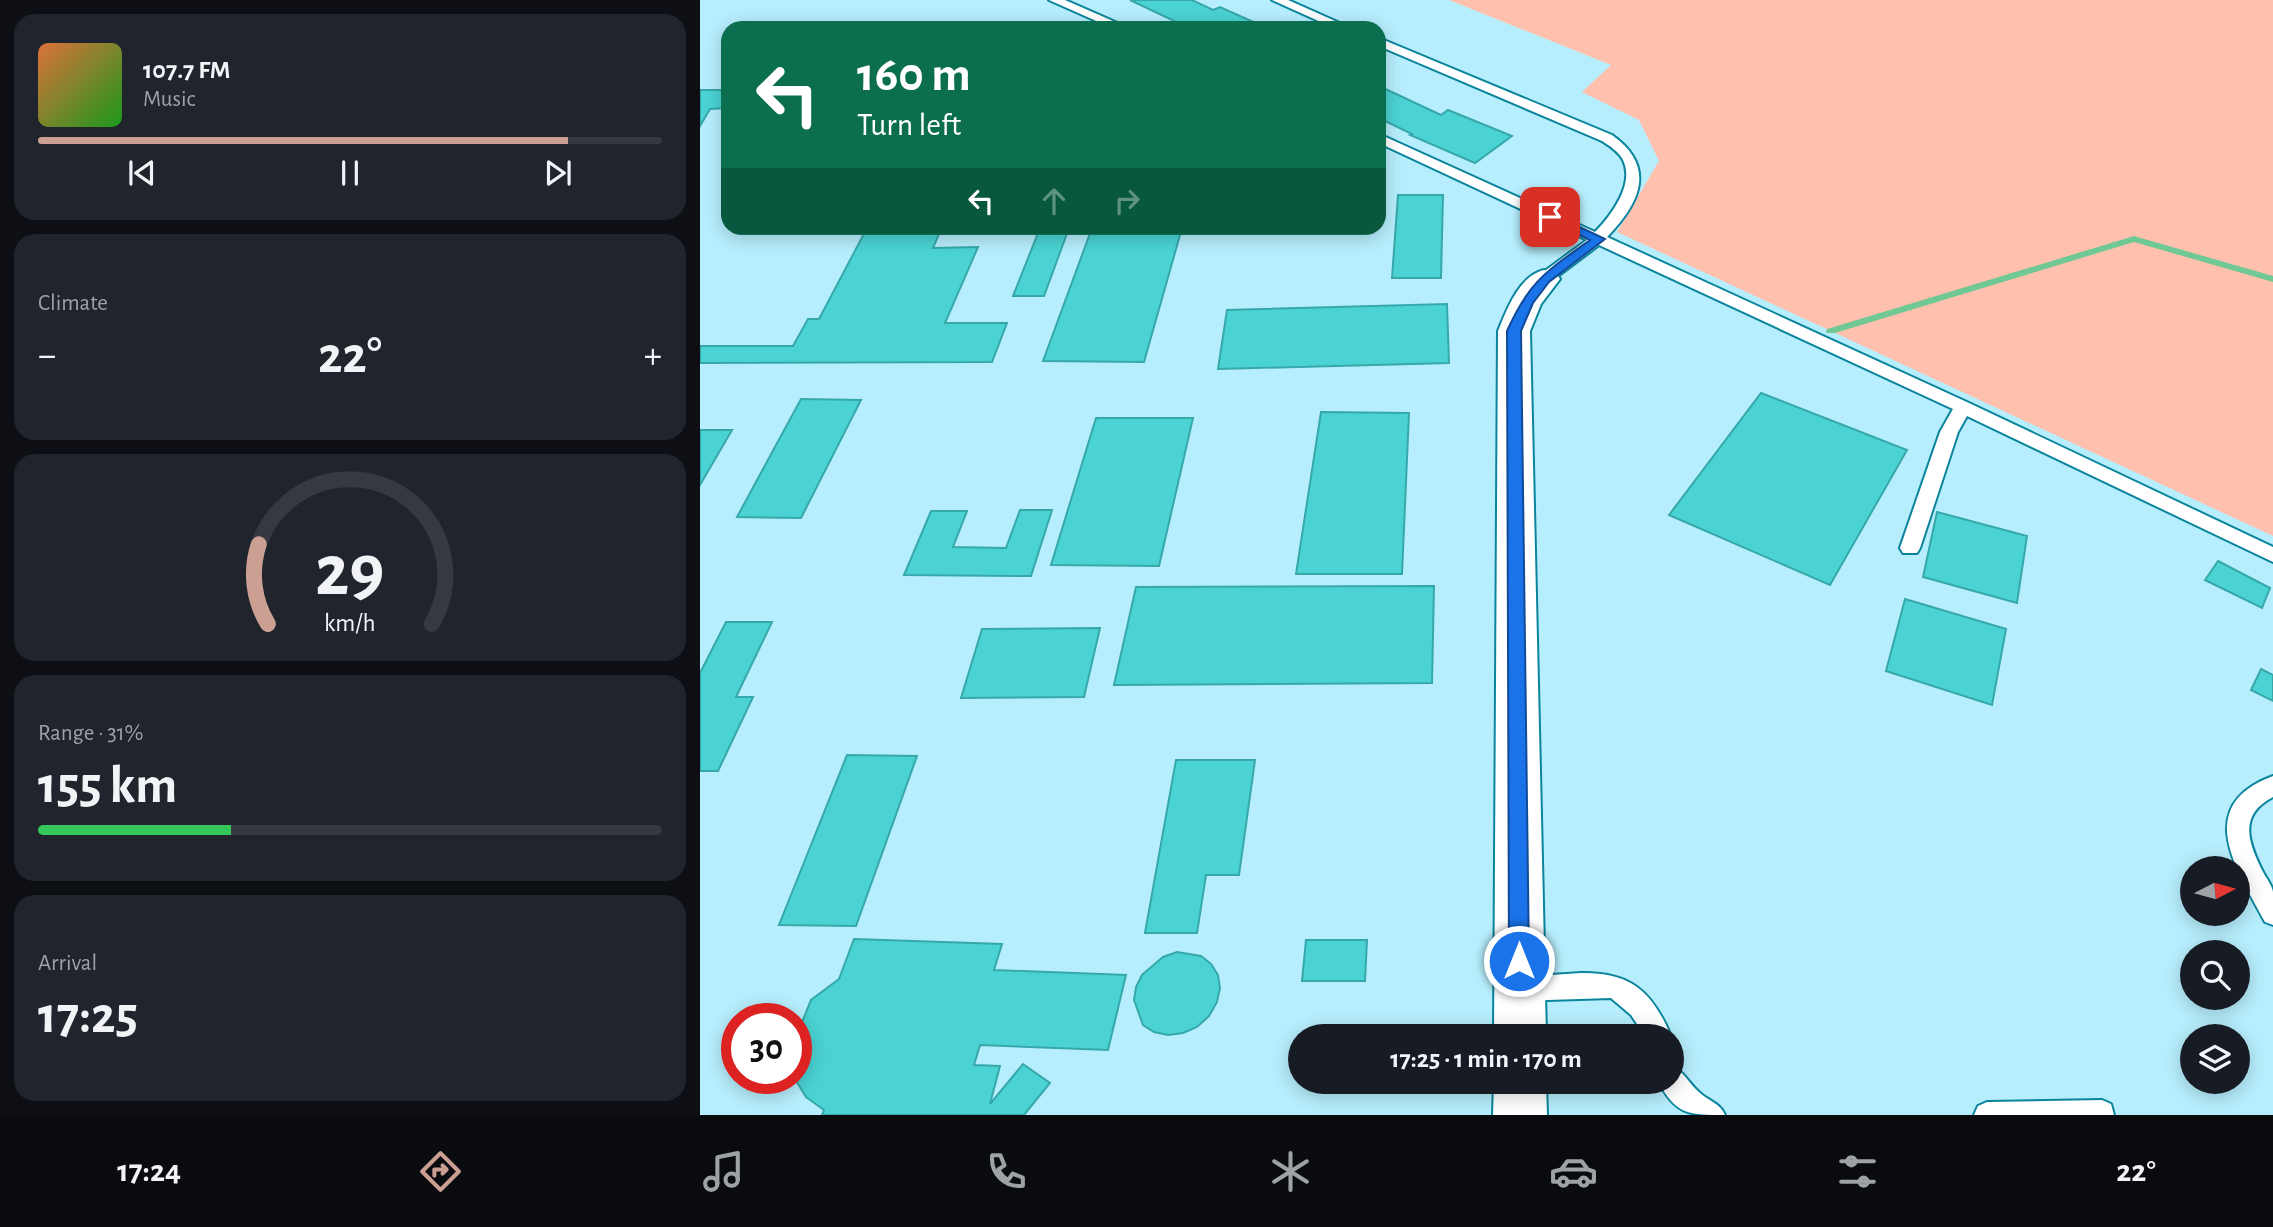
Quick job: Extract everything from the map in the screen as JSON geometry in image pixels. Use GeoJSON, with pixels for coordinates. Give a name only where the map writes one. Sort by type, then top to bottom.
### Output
{"type":"FeatureCollection","features":[{"type":"Feature","properties":{"kind":"street"},"geometry":{"type":"LineString","coordinates":[[1520,1024],[1514,331],[1527,302],[1544,279]]}},
{"type":"Feature","properties":{"kind":"street"},"geometry":{"type":"LineString","coordinates":[[1520,1094],[1520,1115]]}},
{"type":"Feature","properties":{"kind":"lane"},"geometry":{"type":"LineString","coordinates":[[1055,0],[1106,21]]}},
{"type":"Feature","properties":{"kind":"lane"},"geometry":{"type":"LineString","coordinates":[[1278,0],[1328,21]]}},
{"type":"Feature","properties":{"kind":"lane"},"geometry":{"type":"LineString","coordinates":[[1386,45],[1607,138],[1622,149],[1632,163],[1634,178],[1623,209],[1598,239],[1544,279]]}},
{"type":"Feature","properties":{"kind":"lane"},"geometry":{"type":"LineString","coordinates":[[1386,141],[1963,407],[2273,555]]}},
{"type":"Feature","properties":{"kind":"lane"},"geometry":{"type":"LineString","coordinates":[[1910,548],[1949,432],[1963,407]]}},
{"type":"Feature","properties":{"kind":"lane"},"geometry":{"type":"LineString","coordinates":[[2273,786],[2254,792],[2241,806],[2236,826],[2241,849],[2273,914]]}},
{"type":"Feature","properties":{"kind":"lane"},"geometry":{"type":"LineString","coordinates":[[1519,989],[1610,986],[1636,1001],[1653,1024]]}},
{"type":"Feature","properties":{"kind":"lane"},"geometry":{"type":"LineString","coordinates":[[1681,1094],[1701,1111],[1712,1115]]}},
{"type":"Feature","properties":{"kind":"lane"},"geometry":{"type":"LineString","coordinates":[[1987,1115],[2102,1112]]}},
{"type":"Feature","properties":{"kind":"shaded area"},"geometry":{"type":"Polygon","coordinates":[[[1449,0],[2273,0],[2273,536],[1617,232],[1659,161],[1639,120],[1582,92],[1611,65],[1449,0]]]}},
{"type":"Feature","properties":{"kind":"building"},"geometry":{"type":"Polygon","coordinates":[[[1130,0],[1192,0],[1213,10],[1220,7],[1251,21],[1174,21],[1130,0]]]}},
{"type":"Feature","properties":{"kind":"building"},"geometry":{"type":"Polygon","coordinates":[[[1386,89],[1441,115],[1448,110],[1512,136],[1475,163],[1410,135],[1412,134],[1386,121],[1386,89]]]}},
{"type":"Feature","properties":{"kind":"building"},"geometry":{"type":"Polygon","coordinates":[[[700,90],[721,90],[721,108],[710,109],[700,126],[700,90]]]}},
{"type":"Feature","properties":{"kind":"building"},"geometry":{"type":"Polygon","coordinates":[[[1398,195],[1443,195],[1441,278],[1392,278],[1398,195]]]}},
{"type":"Feature","properties":{"kind":"building"},"geometry":{"type":"Polygon","coordinates":[[[863,235],[938,235],[933,248],[978,247],[945,323],[1007,323],[992,362],[700,363],[700,346],[793,346],[808,319],[819,319],[863,235]]]}},
{"type":"Feature","properties":{"kind":"building"},"geometry":{"type":"Polygon","coordinates":[[[1037,235],[1066,235],[1044,296],[1013,296],[1037,235]]]}},
{"type":"Feature","properties":{"kind":"building"},"geometry":{"type":"Polygon","coordinates":[[[1089,235],[1180,235],[1144,362],[1043,361],[1089,235]]]}},
{"type":"Feature","properties":{"kind":"building"},"geometry":{"type":"Polygon","coordinates":[[[1447,304],[1449,363],[1218,369],[1227,310],[1447,304]]]}},
{"type":"Feature","properties":{"kind":"building"},"geometry":{"type":"Polygon","coordinates":[[[1761,393],[1907,450],[1830,585],[1669,515],[1761,393]]]}},
{"type":"Feature","properties":{"kind":"building"},"geometry":{"type":"Polygon","coordinates":[[[801,399],[861,400],[801,518],[737,517],[801,399]]]}},
{"type":"Feature","properties":{"kind":"building"},"geometry":{"type":"Polygon","coordinates":[[[1321,412],[1409,413],[1402,574],[1296,574],[1321,412]]]}},
{"type":"Feature","properties":{"kind":"building"},"geometry":{"type":"Polygon","coordinates":[[[1096,418],[1193,418],[1159,566],[1051,565],[1096,418]]]}},
{"type":"Feature","properties":{"kind":"building"},"geometry":{"type":"Polygon","coordinates":[[[700,430],[732,430],[700,485],[700,430]]]}},
{"type":"Feature","properties":{"kind":"building"},"geometry":{"type":"Polygon","coordinates":[[[1020,510],[1052,510],[1031,576],[904,575],[931,511],[967,511],[953,547],[1006,548],[1020,510]]]}},
{"type":"Feature","properties":{"kind":"building"},"geometry":{"type":"Polygon","coordinates":[[[1937,512],[2027,536],[2017,603],[1923,577],[1937,512]]]}},
{"type":"Feature","properties":{"kind":"building"},"geometry":{"type":"Polygon","coordinates":[[[2218,561],[2270,588],[2262,608],[2205,580],[2218,561]]]}},
{"type":"Feature","properties":{"kind":"building"},"geometry":{"type":"Polygon","coordinates":[[[1434,586],[1432,683],[1114,685],[1136,587],[1434,586]]]}},
{"type":"Feature","properties":{"kind":"building"},"geometry":{"type":"Polygon","coordinates":[[[1905,599],[2006,629],[1992,705],[1886,671],[1905,599]]]}},
{"type":"Feature","properties":{"kind":"building"},"geometry":{"type":"Polygon","coordinates":[[[726,622],[772,622],[736,697],[753,697],[718,771],[700,771],[700,673],[726,622]]]}},
{"type":"Feature","properties":{"kind":"building"},"geometry":{"type":"Polygon","coordinates":[[[1100,628],[1084,697],[961,698],[982,629],[1100,628]]]}},
{"type":"Feature","properties":{"kind":"building"},"geometry":{"type":"Polygon","coordinates":[[[2261,669],[2273,675],[2273,701],[2251,690],[2261,669]]]}},
{"type":"Feature","properties":{"kind":"building"},"geometry":{"type":"Polygon","coordinates":[[[847,755],[917,756],[856,926],[779,925],[847,755]]]}},
{"type":"Feature","properties":{"kind":"building"},"geometry":{"type":"Polygon","coordinates":[[[1176,760],[1255,760],[1239,875],[1206,875],[1197,933],[1145,933],[1176,760]]]}},
{"type":"Feature","properties":{"kind":"building"},"geometry":{"type":"Polygon","coordinates":[[[854,939],[1002,944],[994,970],[1126,975],[1108,1050],[980,1045],[974,1065],[1000,1066],[990,1104],[1023,1064],[1050,1083],[1024,1115],[822,1115],[824,1110],[804,1094],[812,1094],[812,1003],[810,1003],[839,979],[854,939]]]}},
{"type":"Feature","properties":{"kind":"building"},"geometry":{"type":"Polygon","coordinates":[[[1306,940],[1367,940],[1365,981],[1302,981],[1306,940]]]}},
{"type":"Feature","properties":{"kind":"building"},"geometry":{"type":"Polygon","coordinates":[[[1177,952],[1201,956],[1211,964],[1218,975],[1220,988],[1217,1002],[1209,1016],[1197,1027],[1168,1035],[1154,1032],[1143,1025],[1134,1000],[1142,975],[1163,957],[1177,952]]]}},
{"type":"Feature","properties":{"kind":"waterway"},"geometry":{"type":"LineString","coordinates":[[1831,331],[2134,239],[2273,279]]}},
{"type":"Feature","properties":{"kind":"route"},"geometry":{"type":"LineString","coordinates":[[1519,961],[1514,331],[1519,315],[1544,279],[1598,239],[1550,217]]}}]}
